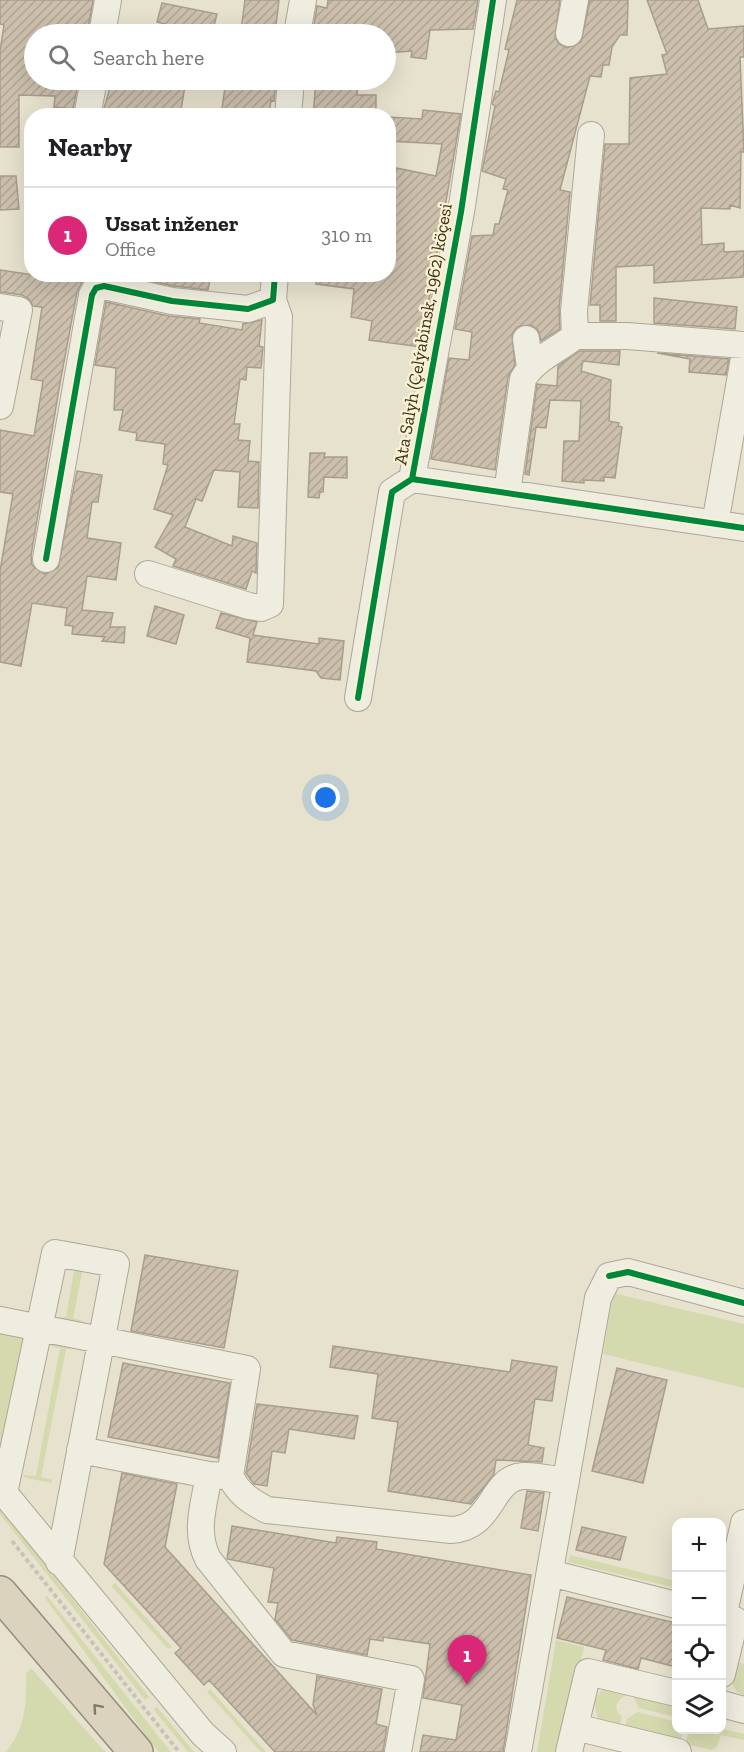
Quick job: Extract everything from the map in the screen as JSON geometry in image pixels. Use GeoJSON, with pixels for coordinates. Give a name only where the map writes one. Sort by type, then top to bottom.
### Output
{"type":"FeatureCollection","features":[{"type":"Feature","properties":{"kind":"highway"},"geometry":{"type":"LineString","coordinates":[[0,1593],[136,1752]]}},
{"type":"Feature","properties":{"kind":"street"},"geometry":{"type":"LineString","coordinates":[[104,24],[108,0]]}},
{"type":"Feature","properties":{"kind":"street"},"geometry":{"type":"LineString","coordinates":[[299,24],[303,0]]}},
{"type":"Feature","properties":{"kind":"street","name":"Ata Salyh (Çelýabinsk, 1962) köçesi"},"geometry":{"type":"LineString","coordinates":[[358,698],[392,492],[412,479],[461,212],[494,0]]}},
{"type":"Feature","properties":{"kind":"street"},"geometry":{"type":"LineString","coordinates":[[569,33],[575,0]]}},
{"type":"Feature","properties":{"kind":"street"},"geometry":{"type":"LineString","coordinates":[[89,108],[92,90]]}},
{"type":"Feature","properties":{"kind":"street"},"geometry":{"type":"LineString","coordinates":[[289,108],[290,90]]}},
{"type":"Feature","properties":{"kind":"street"},"geometry":{"type":"LineString","coordinates":[[575,336],[574,311],[591,135]]}},
{"type":"Feature","properties":{"kind":"street"},"geometry":{"type":"LineString","coordinates":[[148,574],[249,606],[261,608],[270,604],[279,317],[273,300],[274,282]]}},
{"type":"Feature","properties":{"kind":"street"},"geometry":{"type":"LineString","coordinates":[[46,558],[92,295],[96,288],[104,286],[172,301],[248,309],[273,300]]}},
{"type":"Feature","properties":{"kind":"street"},"geometry":{"type":"LineString","coordinates":[[0,308],[19,310],[0,406]]}},
{"type":"Feature","properties":{"kind":"street"},"geometry":{"type":"LineString","coordinates":[[507,493],[523,379],[530,367],[559,350],[575,336],[627,336],[744,345]]}},
{"type":"Feature","properties":{"kind":"street"},"geometry":{"type":"LineString","coordinates":[[526,339],[530,367]]}},
{"type":"Feature","properties":{"kind":"street"},"geometry":{"type":"LineString","coordinates":[[716,524],[744,358]]}},
{"type":"Feature","properties":{"kind":"street"},"geometry":{"type":"LineString","coordinates":[[412,479],[744,528]]}},
{"type":"Feature","properties":{"kind":"street"},"geometry":{"type":"LineString","coordinates":[[59,1562],[116,1264],[55,1252],[40,1329],[2,1491],[59,1562],[203,1734],[223,1752]]}},
{"type":"Feature","properties":{"kind":"street"},"geometry":{"type":"LineString","coordinates":[[518,1752],[598,1298],[609,1276],[628,1272],[744,1303]]}},
{"type":"Feature","properties":{"kind":"street"},"geometry":{"type":"LineString","coordinates":[[0,1320],[247,1370],[220,1476],[199,1533],[202,1547],[208,1559],[284,1654],[411,1679],[398,1752]]}},
{"type":"Feature","properties":{"kind":"street"},"geometry":{"type":"LineString","coordinates":[[80,1450],[220,1476],[243,1495],[267,1510],[451,1530],[464,1529],[480,1518],[503,1485],[511,1479],[524,1476],[566,1481]]}},
{"type":"Feature","properties":{"kind":"street"},"geometry":{"type":"LineString","coordinates":[[726,1650],[744,1523]]}},
{"type":"Feature","properties":{"kind":"street"},"geometry":{"type":"LineString","coordinates":[[550,1573],[672,1604]]}},
{"type":"Feature","properties":{"kind":"street"},"geometry":{"type":"LineString","coordinates":[[569,1752],[588,1672],[672,1692]]}},
{"type":"Feature","properties":{"kind":"street"},"geometry":{"type":"LineString","coordinates":[[726,1705],[744,1710]]}},
{"type":"Feature","properties":{"kind":"street"},"geometry":{"type":"LineString","coordinates":[[575,1727],[678,1752]]}},
{"type":"Feature","properties":{"kind":"path"},"geometry":{"type":"LineString","coordinates":[[7,1533],[179,1752]]}},
{"type":"Feature","properties":{"kind":"green space"},"geometry":{"type":"Polygon","coordinates":[[[75,1266],[83,1268],[73,1318],[83,1321],[84,1324],[54,1318],[66,1317],[75,1266]]]}},
{"type":"Feature","properties":{"kind":"green space"},"geometry":{"type":"Polygon","coordinates":[[[613,1293],[744,1324],[744,1388],[603,1354],[613,1293]]]}},
{"type":"Feature","properties":{"kind":"green space"},"geometry":{"type":"Polygon","coordinates":[[[0,1331],[25,1337],[0,1468],[0,1331]]]}},
{"type":"Feature","properties":{"kind":"green space"},"geometry":{"type":"Polygon","coordinates":[[[50,1341],[79,1348],[66,1349],[41,1477],[52,1480],[51,1483],[22,1477],[36,1476],[60,1348],[51,1346],[50,1341]]]}},
{"type":"Feature","properties":{"kind":"green space"},"geometry":{"type":"Polygon","coordinates":[[[0,1506],[149,1697],[145,1700],[0,1514],[0,1506]]]}},
{"type":"Feature","properties":{"kind":"green space"},"geometry":{"type":"Polygon","coordinates":[[[570,1555],[672,1580],[672,1587],[568,1562],[570,1555]]]}},
{"type":"Feature","properties":{"kind":"green space"},"geometry":{"type":"Polygon","coordinates":[[[115,1583],[172,1647],[168,1649],[111,1586],[115,1583]]]}},
{"type":"Feature","properties":{"kind":"green space"},"geometry":{"type":"Polygon","coordinates":[[[47,1596],[171,1752],[159,1752],[153,1745],[45,1598],[47,1596]]]}},
{"type":"Feature","properties":{"kind":"green space"},"geometry":{"type":"Polygon","coordinates":[[[556,1640],[584,1647],[558,1752],[537,1752],[556,1640]]]}},
{"type":"Feature","properties":{"kind":"green space"},"geometry":{"type":"Polygon","coordinates":[[[737,1662],[744,1664],[744,1695],[737,1692],[732,1683],[737,1662]]]}},
{"type":"Feature","properties":{"kind":"green space"},"geometry":{"type":"Polygon","coordinates":[[[31,1668],[106,1752],[6,1752],[17,1734],[24,1715],[26,1674],[31,1668]]]}},
{"type":"Feature","properties":{"kind":"green space"},"geometry":{"type":"Polygon","coordinates":[[[607,1684],[630,1688],[628,1695],[618,1701],[616,1707],[622,1717],[619,1727],[598,1720],[594,1700],[607,1684]]]}},
{"type":"Feature","properties":{"kind":"green space"},"geometry":{"type":"Polygon","coordinates":[[[210,1689],[266,1752],[261,1752],[207,1692],[210,1689]]]}},
{"type":"Feature","properties":{"kind":"green space"},"geometry":{"type":"Polygon","coordinates":[[[634,1689],[672,1699],[672,1716],[639,1708],[633,1696],[634,1689]]]}},
{"type":"Feature","properties":{"kind":"green space"},"geometry":{"type":"Polygon","coordinates":[[[157,1707],[194,1752],[188,1752],[154,1710],[157,1707]]]}},
{"type":"Feature","properties":{"kind":"green space"},"geometry":{"type":"Polygon","coordinates":[[[638,1712],[672,1721],[672,1734],[683,1734],[680,1742],[625,1728],[627,1719],[638,1712]]]}},
{"type":"Feature","properties":{"kind":"green space"},"geometry":{"type":"Polygon","coordinates":[[[726,1730],[744,1734],[744,1740],[721,1735],[716,1748],[711,1750],[685,1744],[688,1735],[726,1734],[726,1730]]]}},
{"type":"Feature","properties":{"kind":"building"},"geometry":{"type":"Polygon","coordinates":[[[0,0],[93,0],[89,24],[24,24],[24,90],[77,90],[73,108],[54,107],[55,96],[19,95],[19,147],[0,147],[0,51],[4,25],[0,24],[0,0]]]}},
{"type":"Feature","properties":{"kind":"building"},"geometry":{"type":"Polygon","coordinates":[[[245,0],[279,0],[276,24],[242,24],[245,0]]]}},
{"type":"Feature","properties":{"kind":"building"},"geometry":{"type":"Polygon","coordinates":[[[328,0],[478,0],[473,29],[430,30],[426,59],[411,57],[412,51],[396,52],[396,24],[314,24],[317,6],[327,8],[328,0]]]}},
{"type":"Feature","properties":{"kind":"building"},"geometry":{"type":"Polygon","coordinates":[[[517,0],[560,0],[555,37],[559,44],[567,48],[581,42],[590,0],[628,0],[627,35],[620,35],[612,47],[609,65],[603,65],[601,77],[590,76],[560,190],[570,192],[559,310],[560,329],[541,341],[538,330],[531,325],[517,327],[512,334],[515,365],[508,377],[495,470],[431,459],[449,358],[469,360],[472,332],[455,329],[472,236],[493,235],[495,224],[499,224],[508,190],[503,189],[506,179],[482,171],[495,106],[492,104],[496,91],[499,92],[509,50],[505,49],[517,0]]]}},
{"type":"Feature","properties":{"kind":"building"},"geometry":{"type":"Polygon","coordinates":[[[647,0],[698,0],[708,29],[744,26],[744,57],[740,57],[744,152],[741,152],[740,208],[730,205],[730,209],[701,208],[702,245],[724,243],[724,252],[744,251],[744,277],[654,283],[654,265],[616,267],[616,321],[600,321],[600,305],[590,305],[605,144],[629,144],[630,78],[667,74],[662,55],[667,54],[647,0]]]}},
{"type":"Feature","properties":{"kind":"building"},"geometry":{"type":"Polygon","coordinates":[[[162,3],[217,14],[214,24],[157,22],[162,3]]]}},
{"type":"Feature","properties":{"kind":"building"},"geometry":{"type":"Polygon","coordinates":[[[109,90],[184,90],[181,108],[104,108],[109,90]]]}},
{"type":"Feature","properties":{"kind":"building"},"geometry":{"type":"Polygon","coordinates":[[[225,90],[275,90],[274,101],[271,100],[270,108],[222,108],[225,90]]]}},
{"type":"Feature","properties":{"kind":"building"},"geometry":{"type":"Polygon","coordinates":[[[315,90],[357,90],[357,95],[376,95],[376,108],[314,108],[315,90]]]}},
{"type":"Feature","properties":{"kind":"building"},"geometry":{"type":"Polygon","coordinates":[[[423,110],[461,114],[421,347],[369,340],[372,321],[351,317],[354,289],[316,284],[316,282],[396,282],[396,168],[436,176],[442,144],[396,141],[396,117],[422,119],[423,110]]]}},
{"type":"Feature","properties":{"kind":"building"},"geometry":{"type":"Polygon","coordinates":[[[0,176],[16,176],[19,209],[0,210],[0,176]]]}},
{"type":"Feature","properties":{"kind":"building"},"geometry":{"type":"Polygon","coordinates":[[[0,270],[24,274],[24,282],[82,282],[77,292],[60,383],[31,556],[32,565],[44,574],[58,568],[77,471],[102,475],[98,502],[92,502],[87,538],[121,543],[116,580],[87,576],[82,610],[113,613],[110,627],[125,627],[124,643],[102,641],[105,637],[72,634],[73,626],[65,625],[67,608],[32,603],[21,666],[0,662],[0,571],[13,494],[0,492],[0,430],[34,436],[43,381],[31,379],[42,307],[33,306],[29,299],[22,295],[0,292],[0,270]]]}},
{"type":"Feature","properties":{"kind":"building"},"geometry":{"type":"Polygon","coordinates":[[[155,282],[210,282],[208,290],[155,282]]]}},
{"type":"Feature","properties":{"kind":"building"},"geometry":{"type":"Polygon","coordinates":[[[654,298],[737,307],[735,329],[654,323],[654,298]]]}},
{"type":"Feature","properties":{"kind":"building"},"geometry":{"type":"Polygon","coordinates":[[[106,302],[169,316],[200,319],[199,323],[242,330],[243,324],[262,320],[259,346],[263,347],[261,368],[247,367],[246,380],[240,379],[234,424],[240,424],[238,440],[250,441],[248,461],[259,462],[258,508],[238,507],[240,472],[214,470],[202,501],[196,499],[185,527],[232,546],[233,536],[257,543],[256,573],[252,571],[246,589],[173,566],[176,559],[155,547],[173,515],[154,509],[168,465],[163,464],[165,444],[136,440],[137,433],[119,430],[123,410],[114,410],[116,368],[95,365],[106,302]]]}},
{"type":"Feature","properties":{"kind":"building"},"geometry":{"type":"Polygon","coordinates":[[[580,351],[620,351],[619,365],[583,361],[581,371],[611,380],[609,421],[619,423],[618,426],[622,427],[615,478],[604,477],[604,481],[584,480],[584,483],[562,481],[564,441],[579,441],[581,401],[550,400],[546,428],[536,427],[529,475],[525,474],[537,384],[557,386],[558,366],[580,351]]]}},
{"type":"Feature","properties":{"kind":"building"},"geometry":{"type":"Polygon","coordinates":[[[657,353],[729,359],[726,375],[689,372],[690,359],[657,353]]]}},
{"type":"Feature","properties":{"kind":"building"},"geometry":{"type":"Polygon","coordinates":[[[310,453],[325,453],[324,457],[347,457],[347,478],[324,477],[323,492],[320,492],[319,498],[308,497],[310,453]]]}},
{"type":"Feature","properties":{"kind":"building"},"geometry":{"type":"Polygon","coordinates":[[[155,606],[184,615],[176,644],[147,636],[155,606]]]}},
{"type":"Feature","properties":{"kind":"building"},"geometry":{"type":"Polygon","coordinates":[[[221,613],[257,622],[253,635],[319,644],[319,638],[344,641],[340,680],[321,678],[316,671],[247,662],[250,638],[216,628],[221,613]]]}},
{"type":"Feature","properties":{"kind":"building"},"geometry":{"type":"Polygon","coordinates":[[[145,1255],[238,1271],[224,1348],[131,1331],[145,1255]]]}},
{"type":"Feature","properties":{"kind":"building"},"geometry":{"type":"Polygon","coordinates":[[[333,1346],[510,1372],[512,1360],[557,1367],[552,1401],[535,1399],[528,1445],[544,1448],[542,1462],[496,1460],[494,1474],[471,1504],[388,1491],[398,1422],[372,1418],[378,1374],[330,1367],[333,1346]]]}},
{"type":"Feature","properties":{"kind":"building"},"geometry":{"type":"Polygon","coordinates":[[[123,1363],[230,1383],[218,1458],[108,1437],[123,1363]]]}},
{"type":"Feature","properties":{"kind":"building"},"geometry":{"type":"Polygon","coordinates":[[[617,1368],[667,1380],[643,1483],[592,1471],[617,1368]]]}},
{"type":"Feature","properties":{"kind":"building"},"geometry":{"type":"Polygon","coordinates":[[[257,1404],[358,1416],[354,1439],[289,1429],[285,1453],[272,1451],[267,1486],[254,1484],[246,1473],[257,1404]]]}},
{"type":"Feature","properties":{"kind":"building"},"geometry":{"type":"Polygon","coordinates":[[[122,1473],[177,1484],[165,1547],[317,1715],[313,1705],[317,1676],[382,1689],[376,1724],[387,1727],[383,1752],[275,1752],[209,1680],[204,1685],[175,1653],[181,1648],[104,1564],[122,1473]]]}},
{"type":"Feature","properties":{"kind":"building"},"geometry":{"type":"Polygon","coordinates":[[[527,1491],[544,1493],[538,1531],[521,1528],[527,1491]]]}},
{"type":"Feature","properties":{"kind":"building"},"geometry":{"type":"Polygon","coordinates":[[[232,1526],[336,1543],[337,1537],[377,1542],[376,1549],[531,1575],[503,1752],[420,1752],[423,1735],[456,1740],[462,1705],[423,1698],[430,1644],[383,1637],[383,1641],[370,1639],[367,1655],[292,1640],[275,1619],[278,1603],[268,1602],[274,1568],[227,1559],[232,1526]]]}},
{"type":"Feature","properties":{"kind":"building"},"geometry":{"type":"Polygon","coordinates":[[[582,1527],[626,1537],[620,1560],[576,1550],[582,1527]]]}},
{"type":"Feature","properties":{"kind":"building"},"geometry":{"type":"Polygon","coordinates":[[[567,1597],[672,1622],[672,1666],[641,1658],[638,1669],[603,1660],[606,1650],[557,1638],[567,1597]]]}},
{"type":"Feature","properties":{"kind":"cycle path"},"geometry":{"type":"LineString","coordinates":[[358,698],[392,492],[412,479],[461,212],[493,0]]}},
{"type":"Feature","properties":{"kind":"cycle path"},"geometry":{"type":"LineString","coordinates":[[46,559],[92,295],[96,288],[104,286],[172,301],[248,309],[273,300],[274,282]]}},
{"type":"Feature","properties":{"kind":"cycle path"},"geometry":{"type":"LineString","coordinates":[[412,479],[744,528]]}},
{"type":"Feature","properties":{"kind":"cycle path"},"geometry":{"type":"LineString","coordinates":[[609,1276],[628,1272],[744,1303]]}},
{"type":"Feature","properties":{"kind":"place","name":"Ussat inžener"},"geometry":{"type":"Point","coordinates":[467,1685]}}]}
